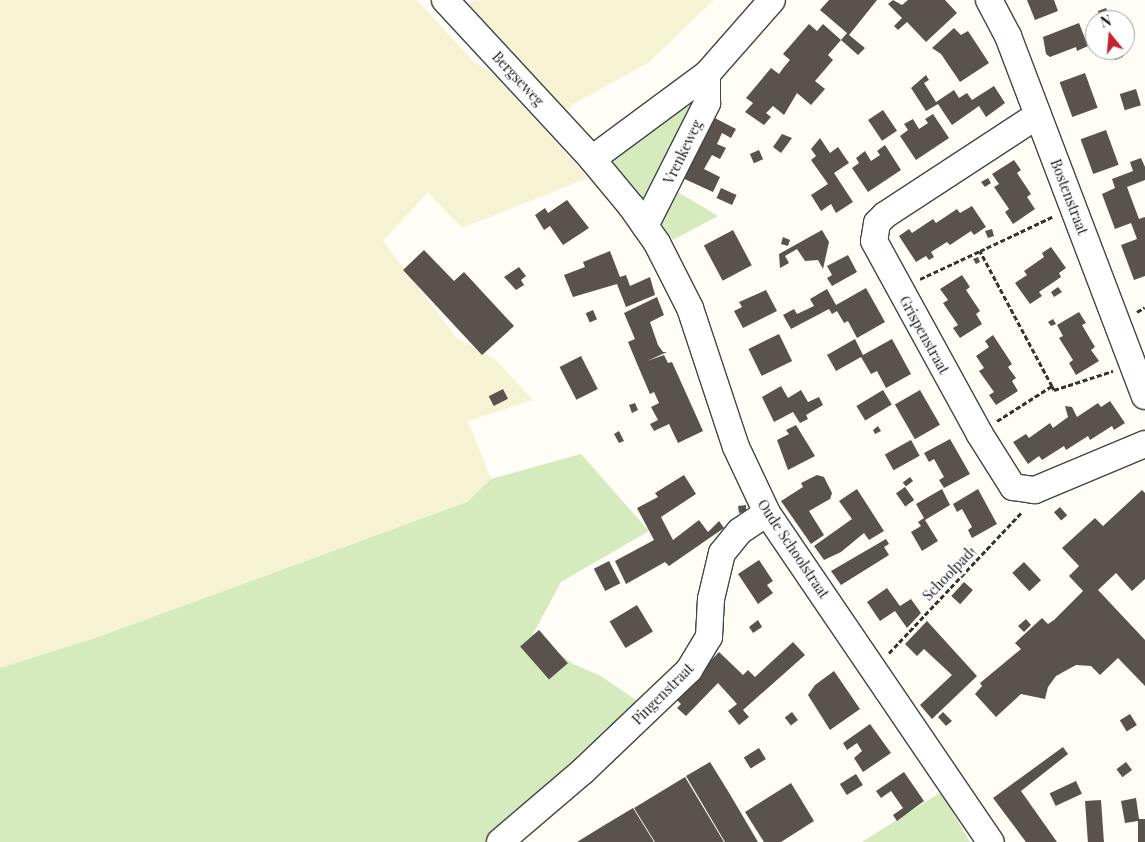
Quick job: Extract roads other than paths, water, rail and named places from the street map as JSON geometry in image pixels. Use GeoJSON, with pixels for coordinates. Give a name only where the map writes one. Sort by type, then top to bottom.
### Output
{"type":"FeatureCollection","features":[{"type":"Feature","properties":{"kind":"street","name":"Bergseweg"},"geometry":{"type":"LineString","coordinates":[[445,0],[592,159]]}},
{"type":"Feature","properties":{"kind":"street"},"geometry":{"type":"LineString","coordinates":[[592,159],[707,74],[772,0]]}},
{"type":"Feature","properties":{"kind":"street","name":"Bostenstraat"},"geometry":{"type":"LineString","coordinates":[[989,0],[1008,36],[1145,396]]}},
{"type":"Feature","properties":{"kind":"street","name":"Vrenkeweg"},"geometry":{"type":"LineString","coordinates":[[645,226],[707,103],[707,74]]}},
{"type":"Feature","properties":{"kind":"street","name":"Grispenstraat"},"geometry":{"type":"LineString","coordinates":[[1038,114],[885,215],[877,223],[874,241],[877,250],[979,433],[1005,478],[1013,488],[1025,491],[1035,490],[1145,444]]}},
{"type":"Feature","properties":{"kind":"street","name":"Oude Schoolstraat"},"geometry":{"type":"LineString","coordinates":[[592,159],[645,226],[690,308],[736,447],[767,512],[991,842]]}},
{"type":"Feature","properties":{"kind":"street","name":"Pingenstraat"},"geometry":{"type":"LineString","coordinates":[[500,842],[582,772],[689,670],[709,637],[711,599],[722,552],[740,531],[767,512]]}}]}
